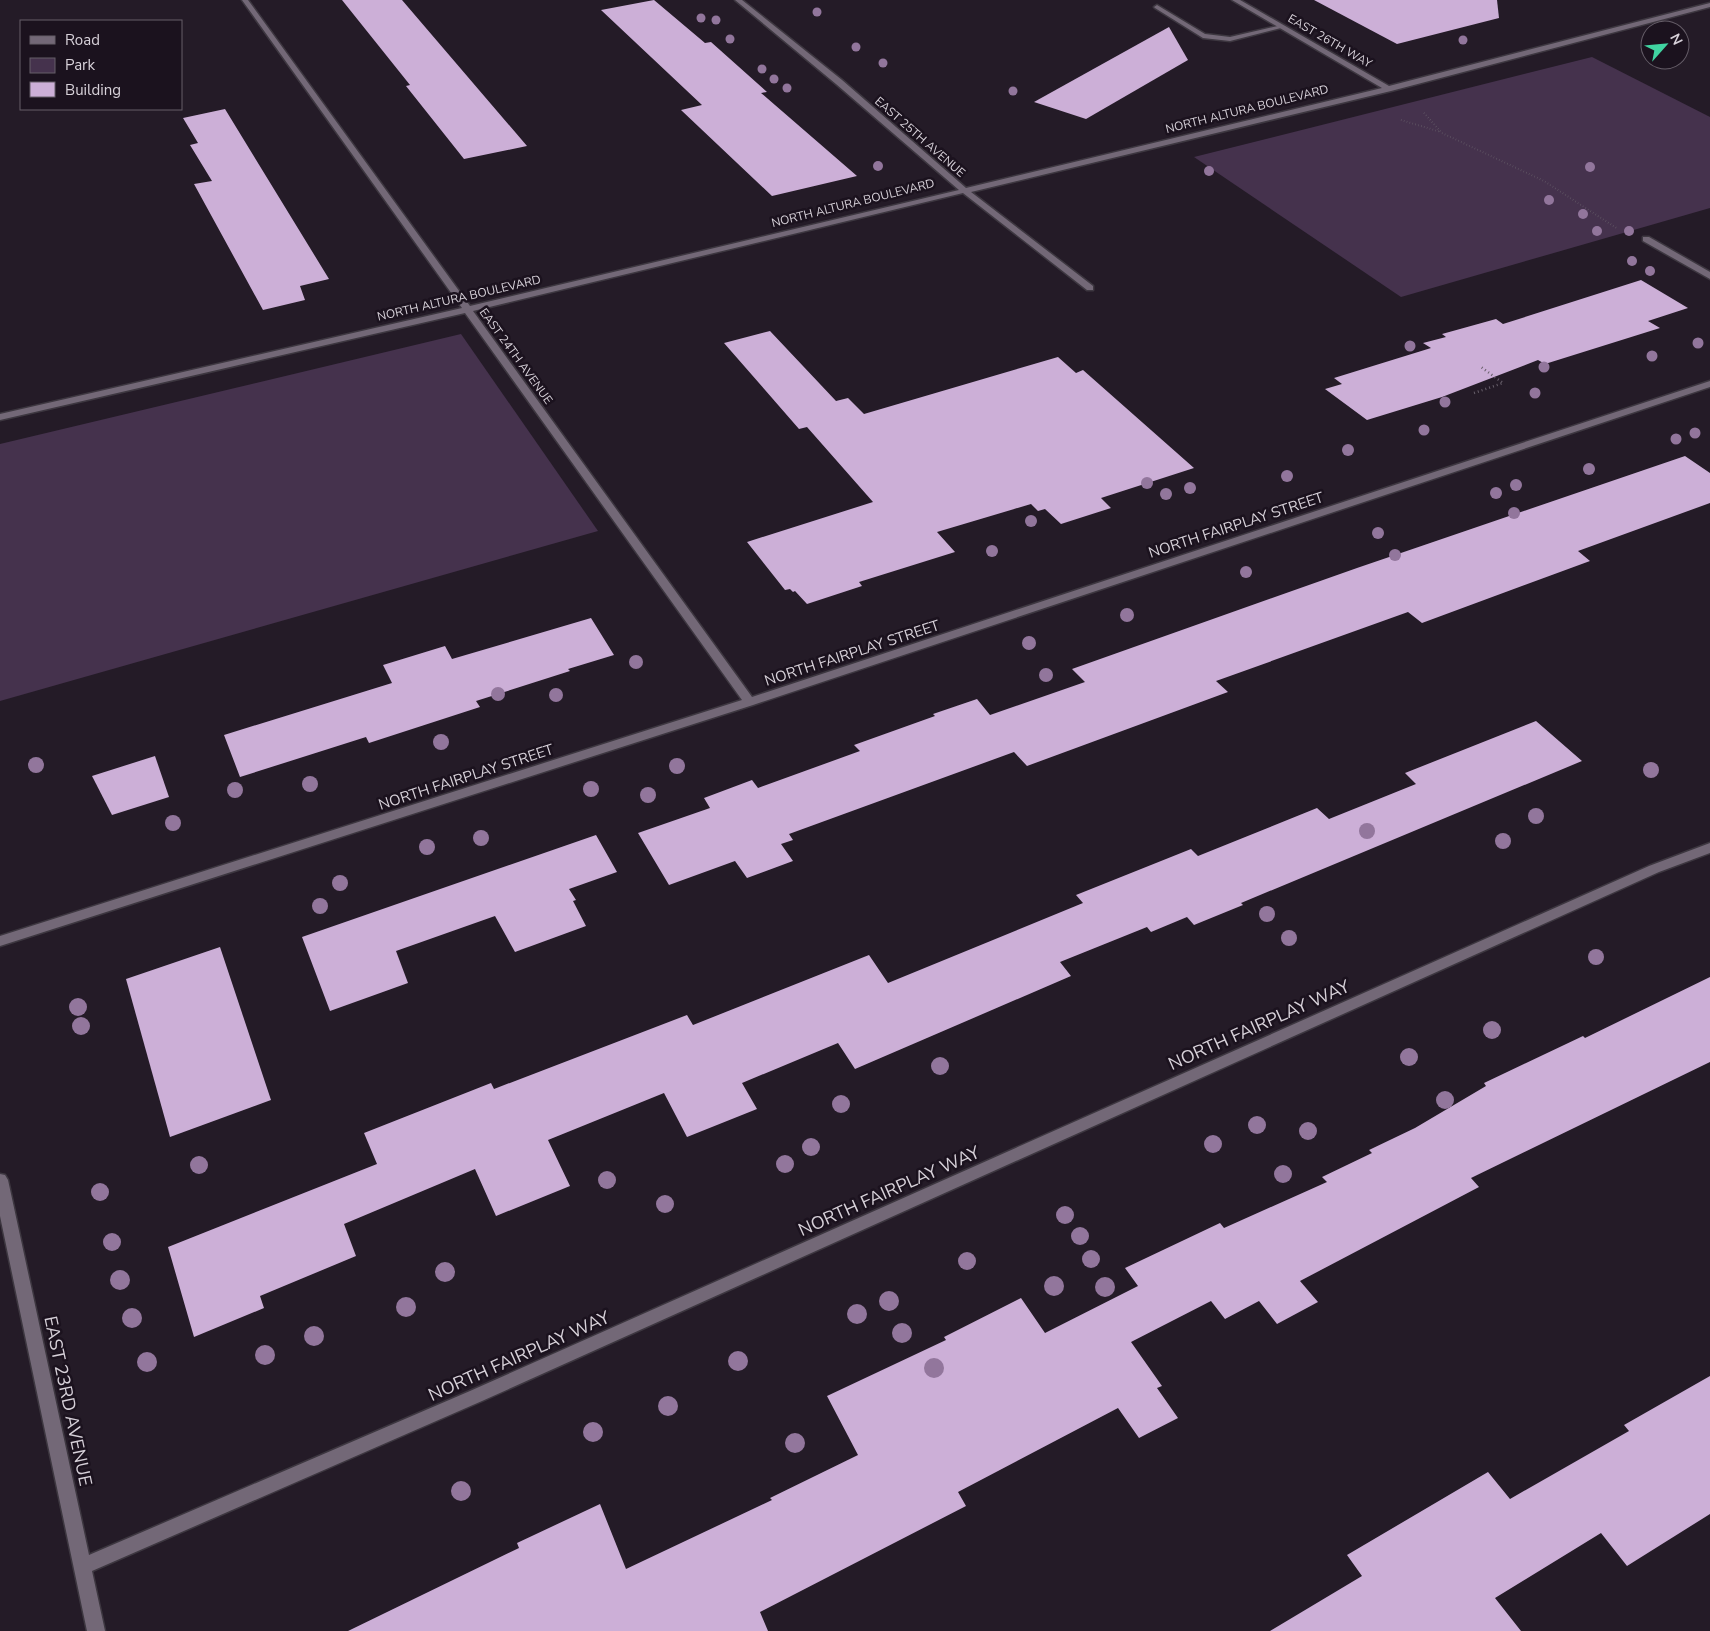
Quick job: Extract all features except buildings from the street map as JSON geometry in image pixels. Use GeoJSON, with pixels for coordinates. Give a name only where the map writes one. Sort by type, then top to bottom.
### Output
{"type":"FeatureCollection","features":[{"type":"Feature","properties":{"kind":"street","name":"EAST 24TH AVENUE"},"geometry":{"type":"LineString","coordinates":[[246,0],[749,702]]}},
{"type":"Feature","properties":{"kind":"street","name":"EAST 25TH AVENUE"},"geometry":{"type":"LineString","coordinates":[[738,0],[839,82],[964,190],[1090,288]]}},
{"type":"Feature","properties":{"kind":"street","name":"EAST 26TH WAY"},"geometry":{"type":"LineString","coordinates":[[1234,0],[1388,89]]}},
{"type":"Feature","properties":{"kind":"street","name":"NORTH ALTURA BOULEVARD"},"geometry":{"type":"LineString","coordinates":[[0,418],[467,309],[1388,89],[1710,5]]}},
{"type":"Feature","properties":{"kind":"street"},"geometry":{"type":"LineString","coordinates":[[1157,8],[1203,36],[1230,39],[1282,28]]}},
{"type":"Feature","properties":{"kind":"street"},"geometry":{"type":"LineString","coordinates":[[1646,239],[1710,276]]}},
{"type":"Feature","properties":{"kind":"street","name":"NORTH FAIRPLAY STREET"},"geometry":{"type":"LineString","coordinates":[[0,941],[749,702],[1710,384]]}},
{"type":"Feature","properties":{"kind":"street","name":"NORTH FAIRPLAY WAY"},"geometry":{"type":"LineString","coordinates":[[83,1566],[494,1388],[1645,873],[1710,848]]}},
{"type":"Feature","properties":{"kind":"street","name":"EAST 23RD AVENUE"},"geometry":{"type":"LineString","coordinates":[[0,1180],[96,1631]]}},
{"type":"Feature","properties":{"kind":"path"},"geometry":{"type":"LineString","coordinates":[[1408,84],[1426,116],[1442,133],[1544,182],[1582,204],[1627,236],[1646,239]]}},
{"type":"Feature","properties":{"kind":"path"},"geometry":{"type":"LineString","coordinates":[[1474,392],[1503,383],[1481,368]]}},
{"type":"Feature","properties":{"kind":"green space"},"geometry":{"type":"Polygon","coordinates":[[[1592,57],[1710,117],[1710,208],[1401,297],[1194,157],[1592,57]]]}},
{"type":"Feature","properties":{"kind":"green space"},"geometry":{"type":"Polygon","coordinates":[[[461,334],[598,531],[0,701],[0,444],[461,334]]]}}]}
